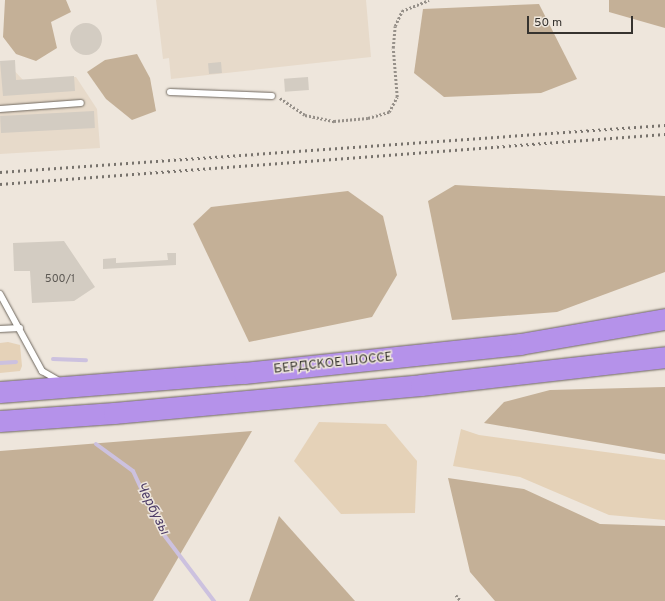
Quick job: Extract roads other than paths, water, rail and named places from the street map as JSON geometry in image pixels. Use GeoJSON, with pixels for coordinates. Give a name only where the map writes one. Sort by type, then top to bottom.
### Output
{"type":"FeatureCollection","features":[{"type":"Feature","properties":{"kind":"highway","name":"БЕРДСКОЕ ШОССЕ"},"geometry":{"type":"LineString","coordinates":[[0,392],[199,377],[520,344],[665,319]]}},
{"type":"Feature","properties":{"kind":"highway"},"geometry":{"type":"LineString","coordinates":[[0,421],[202,406],[421,385],[665,356]]}},
{"type":"Feature","properties":{"kind":"highway"},"geometry":{"type":"LineString","coordinates":[[641,359],[665,366]]}},
{"type":"Feature","properties":{"kind":"highway"},"geometry":{"type":"LineString","coordinates":[[199,377],[202,406]]}},
{"type":"Feature","properties":{"kind":"lane"},"geometry":{"type":"LineString","coordinates":[[170,92],[272,96]]}},
{"type":"Feature","properties":{"kind":"lane"},"geometry":{"type":"LineString","coordinates":[[0,109],[81,102]]}},
{"type":"Feature","properties":{"kind":"lane"},"geometry":{"type":"LineString","coordinates":[[0,294],[20,328],[42,371],[69,387]]}},
{"type":"Feature","properties":{"kind":"lane"},"geometry":{"type":"LineString","coordinates":[[0,329],[20,328]]}},
{"type":"Feature","properties":{"kind":"waterway"},"geometry":{"type":"LineString","coordinates":[[53,359],[86,360]]}},
{"type":"Feature","properties":{"kind":"waterway"},"geometry":{"type":"LineString","coordinates":[[0,363],[16,362]]}},
{"type":"Feature","properties":{"kind":"waterway","name":"Чербузы"},"geometry":{"type":"LineString","coordinates":[[96,444],[133,471],[161,531],[214,601]]}},
{"type":"Feature","properties":{"kind":"railway"},"geometry":{"type":"LineString","coordinates":[[0,172],[665,125]]}},
{"type":"Feature","properties":{"kind":"railway"},"geometry":{"type":"LineString","coordinates":[[0,184],[665,134]]}}]}
